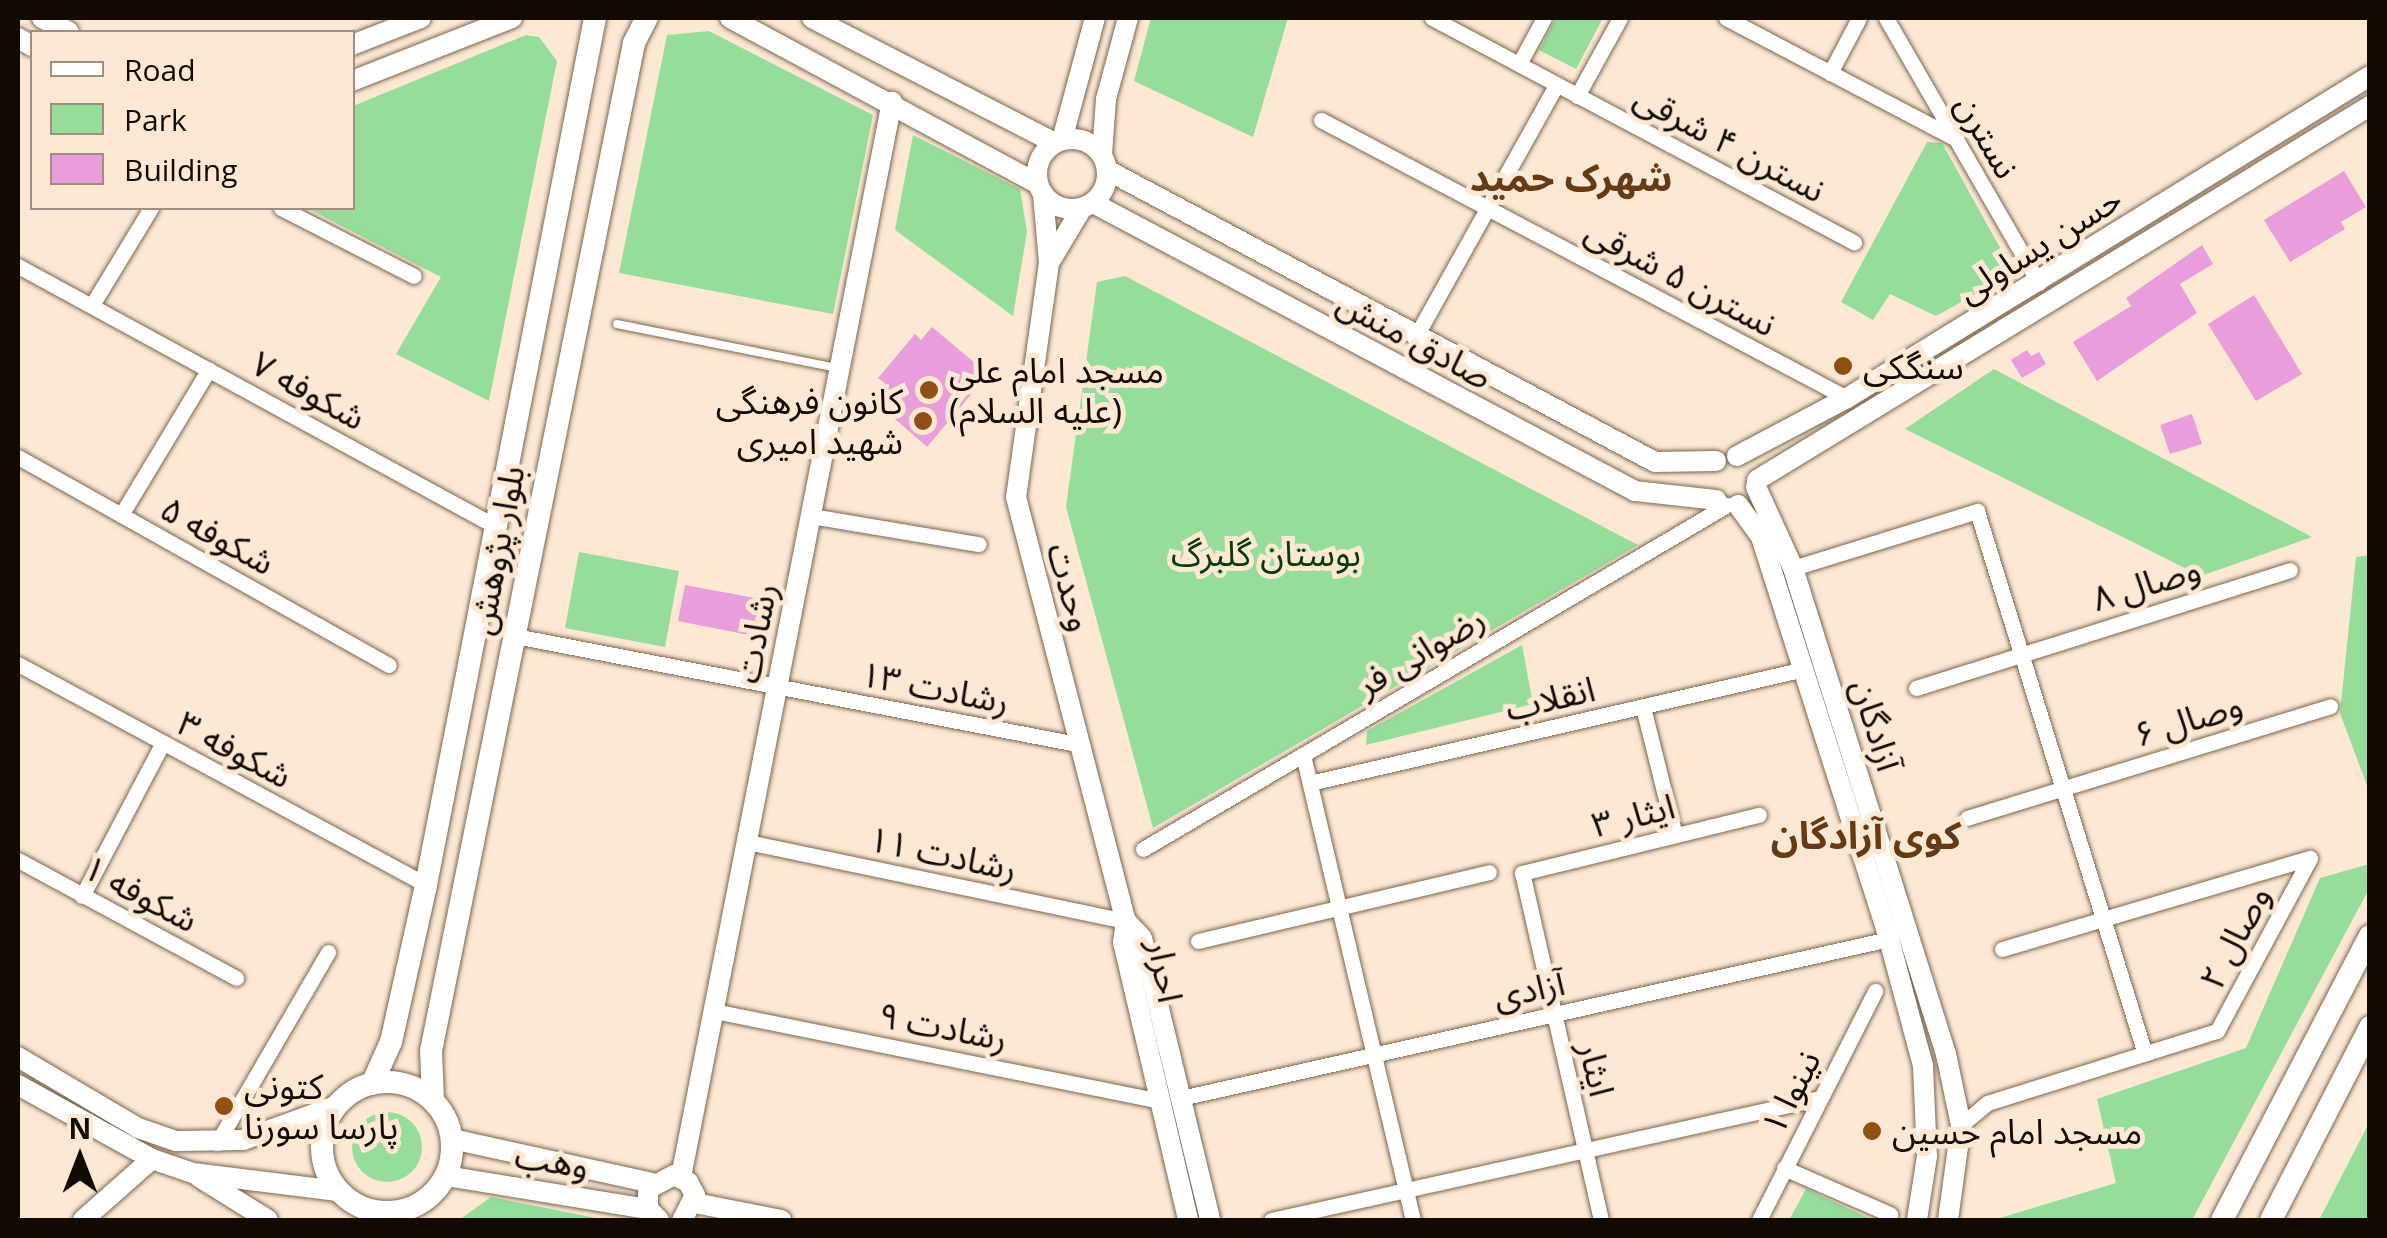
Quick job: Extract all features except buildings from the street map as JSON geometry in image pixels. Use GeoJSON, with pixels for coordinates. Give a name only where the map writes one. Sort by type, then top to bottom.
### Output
{"type":"FeatureCollection","features":[{"type":"Feature","properties":{"kind":"main road","name":"بلوار پژوهش"},"geometry":{"type":"LineString","coordinates":[[372,1084],[391,1042],[426,884],[594,18]]}},
{"type":"Feature","properties":{"kind":"main road","name":"بلوار پژوهش"},"geometry":{"type":"LineString","coordinates":[[433,1100],[431,1051],[634,43],[648,18]]}},
{"type":"Feature","properties":{"kind":"main road"},"geometry":{"type":"LineString","coordinates":[[2222,1220],[2370,936]]}},
{"type":"Feature","properties":{"kind":"main road"},"geometry":{"type":"LineString","coordinates":[[2271,1220],[2370,1027]]}},
{"type":"Feature","properties":{"kind":"main road"},"geometry":{"type":"LineString","coordinates":[[394,1082],[433,1100],[452,1139],[446,1176],[413,1213],[381,1212],[345,1204],[322,1145],[336,1106],[372,1084],[394,1082]]}},
{"type":"Feature","properties":{"kind":"street"},"geometry":{"type":"LineString","coordinates":[[42,18],[64,30]]}},
{"type":"Feature","properties":{"kind":"street"},"geometry":{"type":"LineString","coordinates":[[355,44],[422,18]]}},
{"type":"Feature","properties":{"kind":"street"},"geometry":{"type":"LineString","coordinates":[[355,80],[512,18]]}},
{"type":"Feature","properties":{"kind":"street"},"geometry":{"type":"LineString","coordinates":[[730,18],[892,102],[1040,189],[1060,208],[1087,206],[1106,186],[1106,99],[1128,18]]}},
{"type":"Feature","properties":{"kind":"street"},"geometry":{"type":"LineString","coordinates":[[812,18],[1059,142],[1084,140],[1105,162]]}},
{"type":"Feature","properties":{"kind":"street"},"geometry":{"type":"LineString","coordinates":[[1040,189],[1039,162],[1059,142],[1095,18]]}},
{"type":"Feature","properties":{"kind":"street","name":"نسترن ۴ شرقی"},"geometry":{"type":"LineString","coordinates":[[1432,18],[1854,242]]}},
{"type":"Feature","properties":{"kind":"street"},"geometry":{"type":"LineString","coordinates":[[1520,64],[1544,18]]}},
{"type":"Feature","properties":{"kind":"street"},"geometry":{"type":"LineString","coordinates":[[1577,96],[1620,18]]}},
{"type":"Feature","properties":{"kind":"street"},"geometry":{"type":"LineString","coordinates":[[1726,18],[1953,138]]}},
{"type":"Feature","properties":{"kind":"street"},"geometry":{"type":"LineString","coordinates":[[1830,72],[1859,18]]}},
{"type":"Feature","properties":{"kind":"street","name":"نسترن"},"geometry":{"type":"LineString","coordinates":[[1886,18],[2039,283]]}},
{"type":"Feature","properties":{"kind":"street","name":"حسن یساولی"},"geometry":{"type":"LineString","coordinates":[[1737,456],[1848,398],[2370,76]]}},
{"type":"Feature","properties":{"kind":"street"},"geometry":{"type":"LineString","coordinates":[[1416,336],[1556,85]]}},
{"type":"Feature","properties":{"kind":"street","name":"رشادت"},"geometry":{"type":"LineString","coordinates":[[682,1177],[892,102]]}},
{"type":"Feature","properties":{"kind":"street","name":"حسن یساولی"},"geometry":{"type":"LineString","coordinates":[[1757,483],[2370,106]]}},
{"type":"Feature","properties":{"kind":"street","name":"نسترن ۵ شرقی"},"geometry":{"type":"LineString","coordinates":[[1320,120],[1848,398]]}},
{"type":"Feature","properties":{"kind":"street","name":"صادق منش"},"geometry":{"type":"LineString","coordinates":[[1105,162],[1416,336],[1655,462],[1716,461]]}},
{"type":"Feature","properties":{"kind":"street","name":"وحدت"},"geometry":{"type":"LineString","coordinates":[[1040,189],[1049,263],[1016,498],[1126,922]]}},
{"type":"Feature","properties":{"kind":"street","name":"صادق منش"},"geometry":{"type":"LineString","coordinates":[[1087,206],[1635,491],[1727,503]]}},
{"type":"Feature","properties":{"kind":"street","name":"وحدت"},"geometry":{"type":"LineString","coordinates":[[1049,263],[1087,206]]}},
{"type":"Feature","properties":{"kind":"street"},"geometry":{"type":"LineString","coordinates":[[92,305],[149,210]]}},
{"type":"Feature","properties":{"kind":"street"},"geometry":{"type":"LineString","coordinates":[[285,210],[414,276]]}},
{"type":"Feature","properties":{"kind":"street","name":"شکوفه ۷"},"geometry":{"type":"LineString","coordinates":[[18,266],[496,527]]}},
{"type":"Feature","properties":{"kind":"street"},"geometry":{"type":"LineString","coordinates":[[121,515],[209,370]]}},
{"type":"Feature","properties":{"kind":"street"},"geometry":{"type":"LineString","coordinates":[[1737,456],[1751,464],[1757,483],[1727,503],[1706,481],[1716,461],[1737,456]]}},
{"type":"Feature","properties":{"kind":"street","name":"شکوفه ۵"},"geometry":{"type":"LineString","coordinates":[[18,458],[389,665]]}},
{"type":"Feature","properties":{"kind":"street","name":"آزادگان"},"geometry":{"type":"LineString","coordinates":[[1757,483],[1794,568],[1946,1054],[1961,1125],[1948,1220]]}},
{"type":"Feature","properties":{"kind":"street","name":"آزادگان"},"geometry":{"type":"LineString","coordinates":[[1727,503],[1762,537],[1890,939],[1923,1066],[1928,1111],[1917,1220]]}},
{"type":"Feature","properties":{"kind":"street","name":"رضوانی فر"},"geometry":{"type":"LineString","coordinates":[[1143,849],[1727,503]]}},
{"type":"Feature","properties":{"kind":"street"},"geometry":{"type":"LineString","coordinates":[[1794,568],[1977,511],[2145,1054]]}},
{"type":"Feature","properties":{"kind":"street"},"geometry":{"type":"LineString","coordinates":[[811,516],[979,544]]}},
{"type":"Feature","properties":{"kind":"street","name":"وصال ۸"},"geometry":{"type":"LineString","coordinates":[[1916,688],[2290,570]]}},
{"type":"Feature","properties":{"kind":"street","name":"رشادت ۱۳"},"geometry":{"type":"LineString","coordinates":[[515,636],[1082,745]]}},
{"type":"Feature","properties":{"kind":"street","name":"شکوفه ۳"},"geometry":{"type":"LineString","coordinates":[[18,664],[426,884]]}},
{"type":"Feature","properties":{"kind":"street","name":"انقلاب"},"geometry":{"type":"LineString","coordinates":[[1310,783],[1804,670]]}},
{"type":"Feature","properties":{"kind":"street","name":"وصال ۶"},"geometry":{"type":"LineString","coordinates":[[1967,818],[2330,706]]}},
{"type":"Feature","properties":{"kind":"street"},"geometry":{"type":"LineString","coordinates":[[1642,707],[1675,835]]}},
{"type":"Feature","properties":{"kind":"street"},"geometry":{"type":"LineString","coordinates":[[82,896],[162,744]]}},
{"type":"Feature","properties":{"kind":"street"},"geometry":{"type":"LineString","coordinates":[[1304,755],[1412,1220]]}},
{"type":"Feature","properties":{"kind":"street","name":"ایثار ۳"},"geometry":{"type":"LineString","coordinates":[[1522,874],[1760,815]]}},
{"type":"Feature","properties":{"kind":"street","name":"رشادت ۱۱"},"geometry":{"type":"LineString","coordinates":[[747,842],[1126,922]]}},
{"type":"Feature","properties":{"kind":"street","name":"وصال ۲"},"geometry":{"type":"LineString","coordinates":[[1961,1125],[1986,1102],[2217,1031],[2310,858],[2103,918]]}},
{"type":"Feature","properties":{"kind":"street","name":"شکوفه ۱"},"geometry":{"type":"LineString","coordinates":[[18,860],[236,978]]}},
{"type":"Feature","properties":{"kind":"street"},"geometry":{"type":"LineString","coordinates":[[1198,941],[1489,872]]}},
{"type":"Feature","properties":{"kind":"street","name":"ایثار"},"geometry":{"type":"LineString","coordinates":[[1522,874],[1601,1220]]}},
{"type":"Feature","properties":{"kind":"street"},"geometry":{"type":"LineString","coordinates":[[2002,949],[2103,918]]}},
{"type":"Feature","properties":{"kind":"street","name":"احرار"},"geometry":{"type":"LineString","coordinates":[[1126,922],[1142,938],[1188,1220]]}},
{"type":"Feature","properties":{"kind":"street","name":"آزادی"},"geometry":{"type":"LineString","coordinates":[[1170,1099],[1890,939]]}},
{"type":"Feature","properties":{"kind":"street"},"geometry":{"type":"LineString","coordinates":[[217,1143],[328,952]]}},
{"type":"Feature","properties":{"kind":"street","name":"نینوا ۱"},"geometry":{"type":"LineString","coordinates":[[1758,1220],[1875,991]]}},
{"type":"Feature","properties":{"kind":"street","name":"رشادت ۹"},"geometry":{"type":"LineString","coordinates":[[714,1011],[1170,1099]]}},
{"type":"Feature","properties":{"kind":"street"},"geometry":{"type":"LineString","coordinates":[[18,1058],[138,1128],[176,1141],[243,1140],[336,1106]]}},
{"type":"Feature","properties":{"kind":"street"},"geometry":{"type":"LineString","coordinates":[[18,1084],[152,1159],[193,1174],[345,1204]]}},
{"type":"Feature","properties":{"kind":"street"},"geometry":{"type":"LineString","coordinates":[[1271,1220],[1586,1154],[1820,1098]]}},
{"type":"Feature","properties":{"kind":"street","name":"احرار"},"geometry":{"type":"LineString","coordinates":[[1170,1099],[1210,1220]]}},
{"type":"Feature","properties":{"kind":"street","name":"وهب"},"geometry":{"type":"LineString","coordinates":[[452,1139],[652,1183]]}},
{"type":"Feature","properties":{"kind":"street"},"geometry":{"type":"LineString","coordinates":[[83,1220],[152,1159]]}},
{"type":"Feature","properties":{"kind":"street"},"geometry":{"type":"LineString","coordinates":[[1784,1168],[1890,1214]]}},
{"type":"Feature","properties":{"kind":"street"},"geometry":{"type":"LineString","coordinates":[[193,1174],[268,1220]]}},
{"type":"Feature","properties":{"kind":"street","name":"وهب"},"geometry":{"type":"LineString","coordinates":[[446,1176],[654,1215]]}},
{"type":"Feature","properties":{"kind":"street"},"geometry":{"type":"LineString","coordinates":[[654,1215],[652,1183],[682,1177],[695,1203]]}},
{"type":"Feature","properties":{"kind":"street"},"geometry":{"type":"LineString","coordinates":[[682,1220],[695,1203]]}},
{"type":"Feature","properties":{"kind":"street"},"geometry":{"type":"LineString","coordinates":[[695,1203],[781,1220]]}},
{"type":"Feature","properties":{"kind":"lane"},"geometry":{"type":"LineString","coordinates":[[617,324],[840,368]]}},
{"type":"Feature","properties":{"kind":"green space"},"geometry":{"type":"Polygon","coordinates":[[[1151,18],[1288,18],[1253,137],[1134,81],[1151,18]]]}},
{"type":"Feature","properties":{"kind":"green space"},"geometry":{"type":"Polygon","coordinates":[[[1556,18],[1603,18],[1576,69],[1539,50],[1556,18]]]}},
{"type":"Feature","properties":{"kind":"green space"},"geometry":{"type":"Polygon","coordinates":[[[709,31],[873,115],[833,314],[619,273],[667,35],[709,31]]]}},
{"type":"Feature","properties":{"kind":"green space"},"geometry":{"type":"Polygon","coordinates":[[[526,35],[539,37],[557,61],[489,401],[396,354],[441,277],[311,210],[355,210],[355,105],[526,35]]]}},
{"type":"Feature","properties":{"kind":"green space"},"geometry":{"type":"Polygon","coordinates":[[[913,135],[1020,189],[1027,232],[1013,316],[895,230],[913,135]]]}},
{"type":"Feature","properties":{"kind":"green space"},"geometry":{"type":"Polygon","coordinates":[[[1927,142],[1942,143],[2004,255],[1997,282],[1936,316],[1890,294],[1873,320],[1841,302],[1927,142]]]}},
{"type":"Feature","properties":{"kind":"green space","name":"بوستان گلبرگ"},"geometry":{"type":"Polygon","coordinates":[[[1125,276],[1638,545],[1153,828],[1066,507],[1097,282],[1125,276]]]}},
{"type":"Feature","properties":{"kind":"green space"},"geometry":{"type":"Polygon","coordinates":[[[1994,369],[2312,537],[2201,576],[1905,429],[1994,369]]]}},
{"type":"Feature","properties":{"kind":"green space"},"geometry":{"type":"Polygon","coordinates":[[[579,552],[679,571],[665,647],[565,628],[579,552]]]}},
{"type":"Feature","properties":{"kind":"green space"},"geometry":{"type":"Polygon","coordinates":[[[2370,555],[2369,791],[2340,713],[2356,557],[2370,555]]]}},
{"type":"Feature","properties":{"kind":"green space"},"geometry":{"type":"Polygon","coordinates":[[[1522,645],[1533,704],[1366,745],[1367,731],[1522,645]]]}},
{"type":"Feature","properties":{"kind":"green space"},"geometry":{"type":"Polygon","coordinates":[[[2369,864],[2369,889],[2192,1220],[1993,1220],[2116,1183],[2097,1099],[2246,1048],[2320,878],[2369,864]]]}},
{"type":"Feature","properties":{"kind":"green space"},"geometry":{"type":"Polygon","coordinates":[[[387,1112],[412,1122],[422,1147],[412,1172],[387,1182],[362,1172],[352,1147],[362,1122],[387,1112]]]}},
{"type":"Feature","properties":{"kind":"green space"},"geometry":{"type":"Polygon","coordinates":[[[2369,1123],[2369,1220],[2319,1220],[2369,1123]]]}},
{"type":"Feature","properties":{"kind":"green space"},"geometry":{"type":"Polygon","coordinates":[[[1806,1189],[1873,1220],[1789,1220],[1806,1189]]]}},
{"type":"Feature","properties":{"kind":"green space"},"geometry":{"type":"Polygon","coordinates":[[[491,1197],[606,1220],[459,1220],[491,1197]]]}},
{"type":"Feature","properties":{"kind":"place","name":"سنگکی"},"geometry":{"type":"Point","coordinates":[1843,366]}},
{"type":"Feature","properties":{"kind":"place","name":"مسجد امام علی (علیه السلام)"},"geometry":{"type":"Point","coordinates":[929,390]}},
{"type":"Feature","properties":{"kind":"place","name":"کانون فرهنگی شهید امیری"},"geometry":{"type":"Point","coordinates":[923,421]}},
{"type":"Feature","properties":{"kind":"place","name":"کتونی پارسا سورنا"},"geometry":{"type":"Point","coordinates":[224,1106]}},
{"type":"Feature","properties":{"kind":"place","name":"مسجد امام حسین"},"geometry":{"type":"Point","coordinates":[1872,1131]}},
{"type":"Feature","properties":{"kind":"district","name":"شهرک حمید"},"geometry":{"type":"Point","coordinates":[1571,177]}},
{"type":"Feature","properties":{"kind":"district","name":"کوی آزادگان"},"geometry":{"type":"Point","coordinates":[1866,835]}}]}
